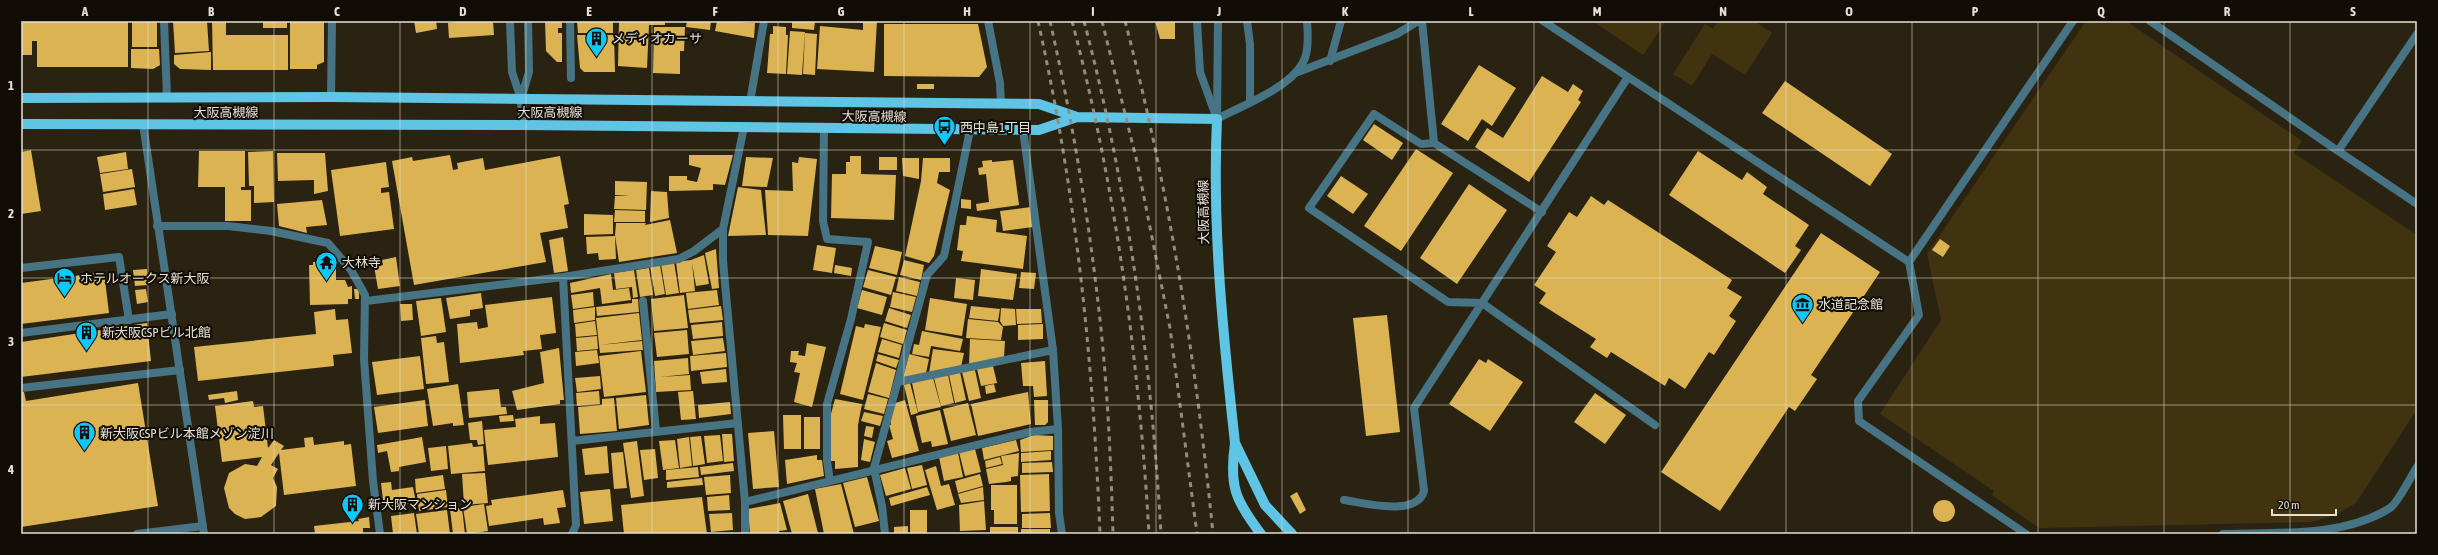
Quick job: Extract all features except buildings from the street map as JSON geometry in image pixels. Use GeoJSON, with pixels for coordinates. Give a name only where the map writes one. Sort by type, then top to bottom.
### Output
{"type":"FeatureCollection","features":[{"type":"Feature","properties":{"kind":"main road","name":"大阪高槻線"},"geometry":{"type":"LineString","coordinates":[[21,98],[331,97],[1039,104],[1077,117],[1217,119],[1215,162],[1216,251],[1235,443],[1231,472],[1236,493],[1248,517],[1261,534]]}},
{"type":"Feature","properties":{"kind":"main road","name":"大阪高槻線"},"geometry":{"type":"LineString","coordinates":[[21,124],[522,125],[1039,130],[1077,117]]}},
{"type":"Feature","properties":{"kind":"main road","name":"大阪高槻線"},"geometry":{"type":"LineString","coordinates":[[1235,443],[1265,505],[1292,534]]}},
{"type":"Feature","properties":{"kind":"street"},"geometry":{"type":"LineString","coordinates":[[164,21],[167,98]]}},
{"type":"Feature","properties":{"kind":"street"},"geometry":{"type":"LineString","coordinates":[[331,97],[332,21]]}},
{"type":"Feature","properties":{"kind":"street"},"geometry":{"type":"LineString","coordinates":[[510,21],[512,72],[521,99],[522,125]]}},
{"type":"Feature","properties":{"kind":"street"},"geometry":{"type":"LineString","coordinates":[[521,99],[529,72],[528,21]]}},
{"type":"Feature","properties":{"kind":"street"},"geometry":{"type":"LineString","coordinates":[[570,21],[571,78]]}},
{"type":"Feature","properties":{"kind":"street"},"geometry":{"type":"LineString","coordinates":[[750,102],[764,21]]}},
{"type":"Feature","properties":{"kind":"street"},"geometry":{"type":"LineString","coordinates":[[988,21],[1000,83],[1000,104]]}},
{"type":"Feature","properties":{"kind":"street"},"geometry":{"type":"LineString","coordinates":[[1196,21],[1200,72],[1217,119]]}},
{"type":"Feature","properties":{"kind":"street"},"geometry":{"type":"LineString","coordinates":[[1217,119],[1218,21]]}},
{"type":"Feature","properties":{"kind":"street"},"geometry":{"type":"LineString","coordinates":[[1247,21],[1250,44],[1250,101]]}},
{"type":"Feature","properties":{"kind":"street"},"geometry":{"type":"LineString","coordinates":[[1298,72],[1306,57],[1308,41],[1307,21]]}},
{"type":"Feature","properties":{"kind":"street"},"geometry":{"type":"LineString","coordinates":[[1330,61],[1341,21]]}},
{"type":"Feature","properties":{"kind":"street"},"geometry":{"type":"LineString","coordinates":[[1217,119],[1274,89],[1298,72],[1397,34],[1418,21]]}},
{"type":"Feature","properties":{"kind":"street"},"geometry":{"type":"LineString","coordinates":[[1422,21],[1434,143]]}},
{"type":"Feature","properties":{"kind":"street"},"geometry":{"type":"LineString","coordinates":[[1543,21],[1909,262]]}},
{"type":"Feature","properties":{"kind":"street"},"geometry":{"type":"LineString","coordinates":[[2026,534],[1859,421],[1858,401],[1919,315],[1909,262],[2073,21]]}},
{"type":"Feature","properties":{"kind":"street"},"geometry":{"type":"LineString","coordinates":[[2150,21],[2417,204]]}},
{"type":"Feature","properties":{"kind":"street"},"geometry":{"type":"LineString","coordinates":[[2338,151],[2417,34]]}},
{"type":"Feature","properties":{"kind":"street"},"geometry":{"type":"LineString","coordinates":[[1344,500],[1390,506],[1418,503],[1422,498],[1424,490],[1414,408],[1628,77]]}},
{"type":"Feature","properties":{"kind":"street"},"geometry":{"type":"LineString","coordinates":[[1542,212],[1434,143],[1421,144],[1374,114],[1309,208],[1448,302],[1482,303],[1656,425]]}},
{"type":"Feature","properties":{"kind":"street"},"geometry":{"type":"LineString","coordinates":[[137,534],[203,530],[172,314],[157,226],[144,124]]}},
{"type":"Feature","properties":{"kind":"street"},"geometry":{"type":"LineString","coordinates":[[744,127],[723,229],[723,261],[745,502],[745,534]]}},
{"type":"Feature","properties":{"kind":"street"},"geometry":{"type":"LineString","coordinates":[[824,128],[823,221],[827,239],[868,242],[851,319],[827,404],[827,461],[830,481]]}},
{"type":"Feature","properties":{"kind":"street"},"geometry":{"type":"LineString","coordinates":[[885,534],[882,506],[874,468],[927,275],[944,256],[970,130]]}},
{"type":"Feature","properties":{"kind":"street"},"geometry":{"type":"LineString","coordinates":[[1023,130],[1053,350],[1058,429],[1059,513],[1062,534]]}},
{"type":"Feature","properties":{"kind":"street"},"geometry":{"type":"LineString","coordinates":[[157,226],[235,227],[271,231],[328,243],[351,270],[365,295],[366,301],[364,359],[373,480],[380,534]]}},
{"type":"Feature","properties":{"kind":"street"},"geometry":{"type":"LineString","coordinates":[[366,301],[563,277],[679,259],[694,251],[723,229]]}},
{"type":"Feature","properties":{"kind":"street"},"geometry":{"type":"LineString","coordinates":[[21,268],[119,257],[129,320]]}},
{"type":"Feature","properties":{"kind":"street"},"geometry":{"type":"LineString","coordinates":[[563,277],[576,525],[572,534]]}},
{"type":"Feature","properties":{"kind":"street"},"geometry":{"type":"LineString","coordinates":[[643,301],[656,431]]}},
{"type":"Feature","properties":{"kind":"street"},"geometry":{"type":"LineString","coordinates":[[21,334],[172,314]]}},
{"type":"Feature","properties":{"kind":"street"},"geometry":{"type":"LineString","coordinates":[[898,382],[1053,350]]}},
{"type":"Feature","properties":{"kind":"street"},"geometry":{"type":"LineString","coordinates":[[21,388],[180,370]]}},
{"type":"Feature","properties":{"kind":"street"},"geometry":{"type":"LineString","coordinates":[[572,441],[738,422]]}},
{"type":"Feature","properties":{"kind":"street"},"geometry":{"type":"LineString","coordinates":[[745,502],[830,481],[874,468],[1030,432],[1058,429]]}},
{"type":"Feature","properties":{"kind":"street"},"geometry":{"type":"LineString","coordinates":[[2223,534],[2312,531],[2355,523],[2392,507],[2417,467]]}},
{"type":"Feature","properties":{"kind":"shaded area"},"geometry":{"type":"Polygon","coordinates":[[[1593,21],[1666,21],[1643,55],[1593,21]]]}},
{"type":"Feature","properties":{"kind":"shaded area"},"geometry":{"type":"Polygon","coordinates":[[[1718,21],[1754,21],[1772,33],[1745,75],[1712,54],[1692,86],[1673,74],[1705,24],[1713,29],[1718,21]]]}},
{"type":"Feature","properties":{"kind":"shaded area"},"geometry":{"type":"Polygon","coordinates":[[[2086,21],[2126,21],[2302,141],[2294,153],[2417,235],[2417,409],[2356,503],[2335,515],[2312,522],[2039,528],[1992,495],[1994,491],[1880,414],[1941,320],[1927,254],[2086,21]]]}},
{"type":"Feature","properties":{"kind":"railway"},"geometry":{"type":"LineString","coordinates":[[1038,21],[1063,149],[1081,276],[1093,404],[1100,534]]}},
{"type":"Feature","properties":{"kind":"railway"},"geometry":{"type":"LineString","coordinates":[[1050,21],[1080,174],[1097,290],[1107,406],[1113,534]]}},
{"type":"Feature","properties":{"kind":"railway"},"geometry":{"type":"LineString","coordinates":[[1072,21],[1088,84],[1101,147],[1123,276],[1139,405],[1149,534]]}},
{"type":"Feature","properties":{"kind":"railway"},"geometry":{"type":"LineString","coordinates":[[1084,21],[1100,84],[1113,147],[1135,276],[1151,405],[1161,534]]}},
{"type":"Feature","properties":{"kind":"railway"},"geometry":{"type":"LineString","coordinates":[[1102,21],[1137,162],[1170,328],[1197,534]]}},
{"type":"Feature","properties":{"kind":"railway"},"geometry":{"type":"LineString","coordinates":[[1125,21],[1155,148],[1179,276],[1198,404],[1213,534]]}},
{"type":"Feature","properties":{"kind":"place","name":"メディオカーサ"},"geometry":{"type":"Point","coordinates":[597,58]}},
{"type":"Feature","properties":{"kind":"place","name":"西中島1丁目"},"geometry":{"type":"Point","coordinates":[945,146]}},
{"type":"Feature","properties":{"kind":"place","name":"大林寺"},"geometry":{"type":"Point","coordinates":[327,282]}},
{"type":"Feature","properties":{"kind":"place","name":"ホテルオークス新大阪"},"geometry":{"type":"Point","coordinates":[64,298]}},
{"type":"Feature","properties":{"kind":"place","name":"水道記念館"},"geometry":{"type":"Point","coordinates":[1803,324]}},
{"type":"Feature","properties":{"kind":"place","name":"新大阪CSPビル北館"},"geometry":{"type":"Point","coordinates":[86,352]}},
{"type":"Feature","properties":{"kind":"place","name":"新大阪CSPビル本館メゾン淀川"},"geometry":{"type":"Point","coordinates":[85,452]}},
{"type":"Feature","properties":{"kind":"place","name":"新大阪マンション"},"geometry":{"type":"Point","coordinates":[353,524]}}]}
